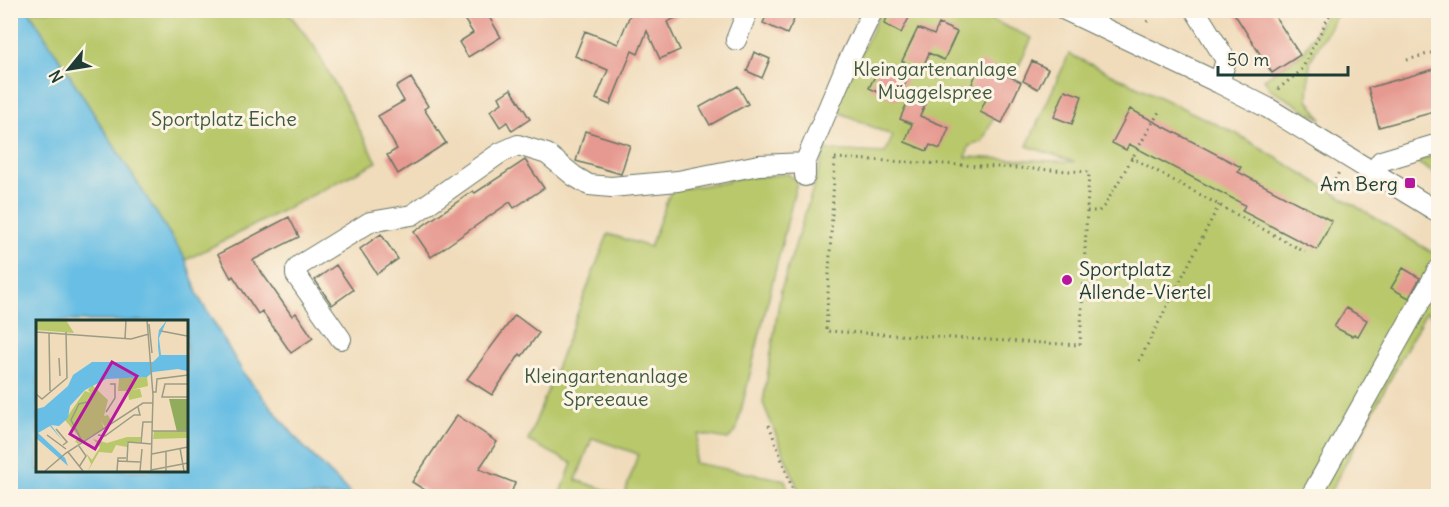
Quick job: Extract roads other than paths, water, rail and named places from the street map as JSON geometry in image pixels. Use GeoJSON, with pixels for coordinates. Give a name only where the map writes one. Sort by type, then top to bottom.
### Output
{"type":"FeatureCollection","features":[{"type":"Feature","properties":{"kind":"street"},"geometry":{"type":"LineString","coordinates":[[736,40],[748,10]]}},
{"type":"Feature","properties":{"kind":"street"},"geometry":{"type":"LineString","coordinates":[[341,339],[296,275],[296,270],[300,265],[370,222],[412,215],[500,153],[518,145],[547,154],[589,185],[611,187],[678,181],[759,165],[805,170],[846,66],[873,10]]}},
{"type":"Feature","properties":{"kind":"street"},"geometry":{"type":"LineString","coordinates":[[1065,10],[1219,83],[1282,116],[1438,212]]}},
{"type":"Feature","properties":{"kind":"street"},"geometry":{"type":"LineString","coordinates":[[1195,10],[1226,60],[1219,83]]}},
{"type":"Feature","properties":{"kind":"street"},"geometry":{"type":"LineString","coordinates":[[1374,172],[1382,160],[1438,144]]}},
{"type":"Feature","properties":{"kind":"street"},"geometry":{"type":"LineString","coordinates":[[1311,496],[1438,270]]}},
{"type":"Feature","properties":{"kind":"water"},"geometry":{"type":"Polygon","coordinates":[[[10,11],[29,11],[186,260],[198,296],[244,374],[302,445],[353,496],[11,496],[10,11]]]}},
{"type":"Feature","properties":{"kind":"place","name":"Am Berg"},"geometry":{"type":"Point","coordinates":[1410,183]}},
{"type":"Feature","properties":{"kind":"place","name":"Sportplatz Allende-Viertel"},"geometry":{"type":"Point","coordinates":[1067,280]}},
{"type":"Feature","properties":{"kind":"park label","name":"Kleingartenanlage Müggelspree"},"geometry":{"type":"Point","coordinates":[935,80]}},
{"type":"Feature","properties":{"kind":"park label","name":"Sportplatz Eiche"},"geometry":{"type":"Point","coordinates":[224,118]}},
{"type":"Feature","properties":{"kind":"park label","name":"Kleingartenanlage Spreeaue"},"geometry":{"type":"Point","coordinates":[606,386]}}]}
